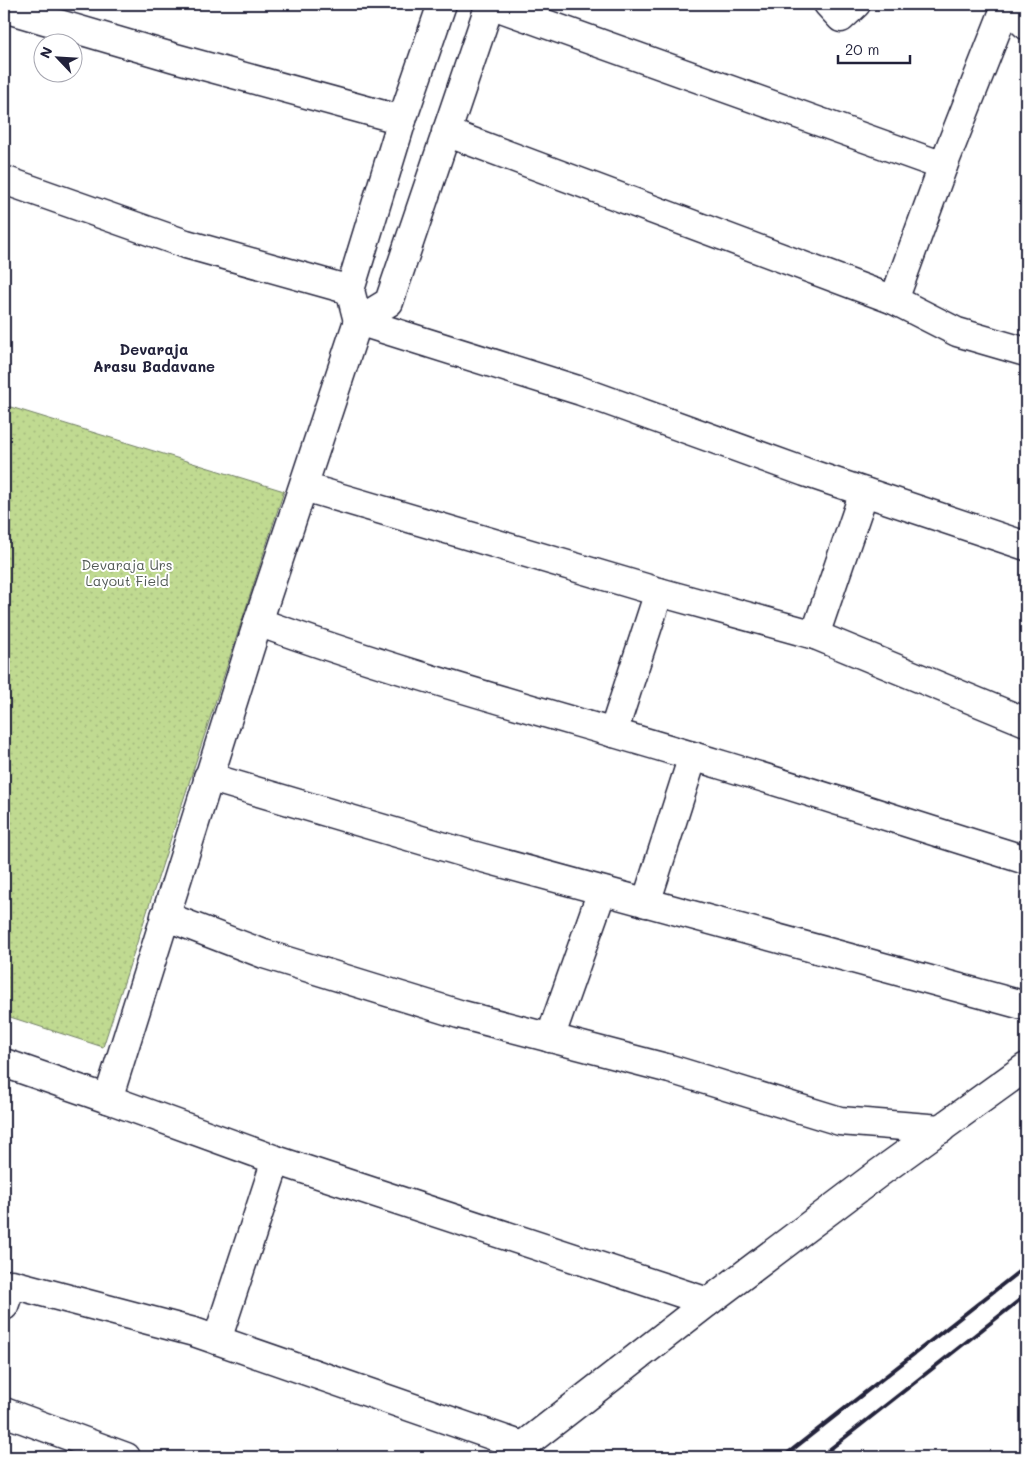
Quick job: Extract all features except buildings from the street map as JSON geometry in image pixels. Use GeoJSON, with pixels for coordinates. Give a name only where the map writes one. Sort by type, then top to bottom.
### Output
{"type":"FeatureCollection","features":[{"type":"Feature","properties":{"kind":"street"},"geometry":{"type":"LineString","coordinates":[[108,1099],[208,777],[358,321],[350,290],[402,120],[442,4]]}},
{"type":"Feature","properties":{"kind":"street"},"geometry":{"type":"LineString","coordinates":[[358,321],[389,302],[490,4],[943,166]]}},
{"type":"Feature","properties":{"kind":"street"},"geometry":{"type":"LineString","coordinates":[[828,4],[841,18],[856,4]]}},
{"type":"Feature","properties":{"kind":"street"},"geometry":{"type":"LineString","coordinates":[[894,300],[1005,5],[1026,25]]}},
{"type":"Feature","properties":{"kind":"street"},"geometry":{"type":"LineString","coordinates":[[4,8],[175,58],[402,120]]}},
{"type":"Feature","properties":{"kind":"street"},"geometry":{"type":"LineString","coordinates":[[446,132],[894,300],[957,332],[1026,352]]}},
{"type":"Feature","properties":{"kind":"street"},"geometry":{"type":"LineString","coordinates":[[4,180],[186,244],[350,290]]}},
{"type":"Feature","properties":{"kind":"street"},"geometry":{"type":"LineString","coordinates":[[358,321],[581,391],[805,472],[1026,546]]}},
{"type":"Feature","properties":{"kind":"street"},"geometry":{"type":"LineString","coordinates":[[304,487],[659,592],[816,635],[1026,722]]}},
{"type":"Feature","properties":{"kind":"street"},"geometry":{"type":"LineString","coordinates":[[816,635],[864,492]]}},
{"type":"Feature","properties":{"kind":"street"},"geometry":{"type":"LineString","coordinates":[[613,733],[659,592]]}},
{"type":"Feature","properties":{"kind":"street"},"geometry":{"type":"LineString","coordinates":[[258,622],[314,642],[492,698],[693,756],[1026,860]]}},
{"type":"Feature","properties":{"kind":"street"},"geometry":{"type":"LineString","coordinates":[[646,903],[693,756]]}},
{"type":"Feature","properties":{"kind":"street"},"geometry":{"type":"LineString","coordinates":[[208,777],[472,855],[1026,1006]]}},
{"type":"Feature","properties":{"kind":"street"},"geometry":{"type":"LineString","coordinates":[[550,1038],[602,890]]}},
{"type":"Feature","properties":{"kind":"street"},"geometry":{"type":"LineString","coordinates":[[165,916],[264,954],[459,1014],[670,1069],[840,1121],[940,1129]]}},
{"type":"Feature","properties":{"kind":"street"},"geometry":{"type":"LineString","coordinates":[[4,1063],[276,1160],[708,1302]]}},
{"type":"Feature","properties":{"kind":"street"},"geometry":{"type":"LineString","coordinates":[[7,1290],[194,1332],[517,1452],[708,1302],[880,1173],[1026,1067]]}},
{"type":"Feature","properties":{"kind":"street"},"geometry":{"type":"LineString","coordinates":[[217,1340],[276,1160]]}},
{"type":"Feature","properties":{"kind":"street"},"geometry":{"type":"LineString","coordinates":[[4,1412],[126,1457]]}},
{"type":"Feature","properties":{"kind":"green space","name":"Devaraja Urs Layout Field"},"geometry":{"type":"Polygon","coordinates":[[[4,405],[284,491],[103,1047],[4,1015],[4,405]]]}},
{"type":"Feature","properties":{"kind":"railway"},"geometry":{"type":"LineString","coordinates":[[783,1457],[1026,1266]]}},
{"type":"Feature","properties":{"kind":"railway"},"geometry":{"type":"LineString","coordinates":[[820,1457],[1026,1295]]}},
{"type":"Feature","properties":{"kind":"district","name":"Devaraja Arasu Badavane"},"geometry":{"type":"Point","coordinates":[154,358]}}]}
